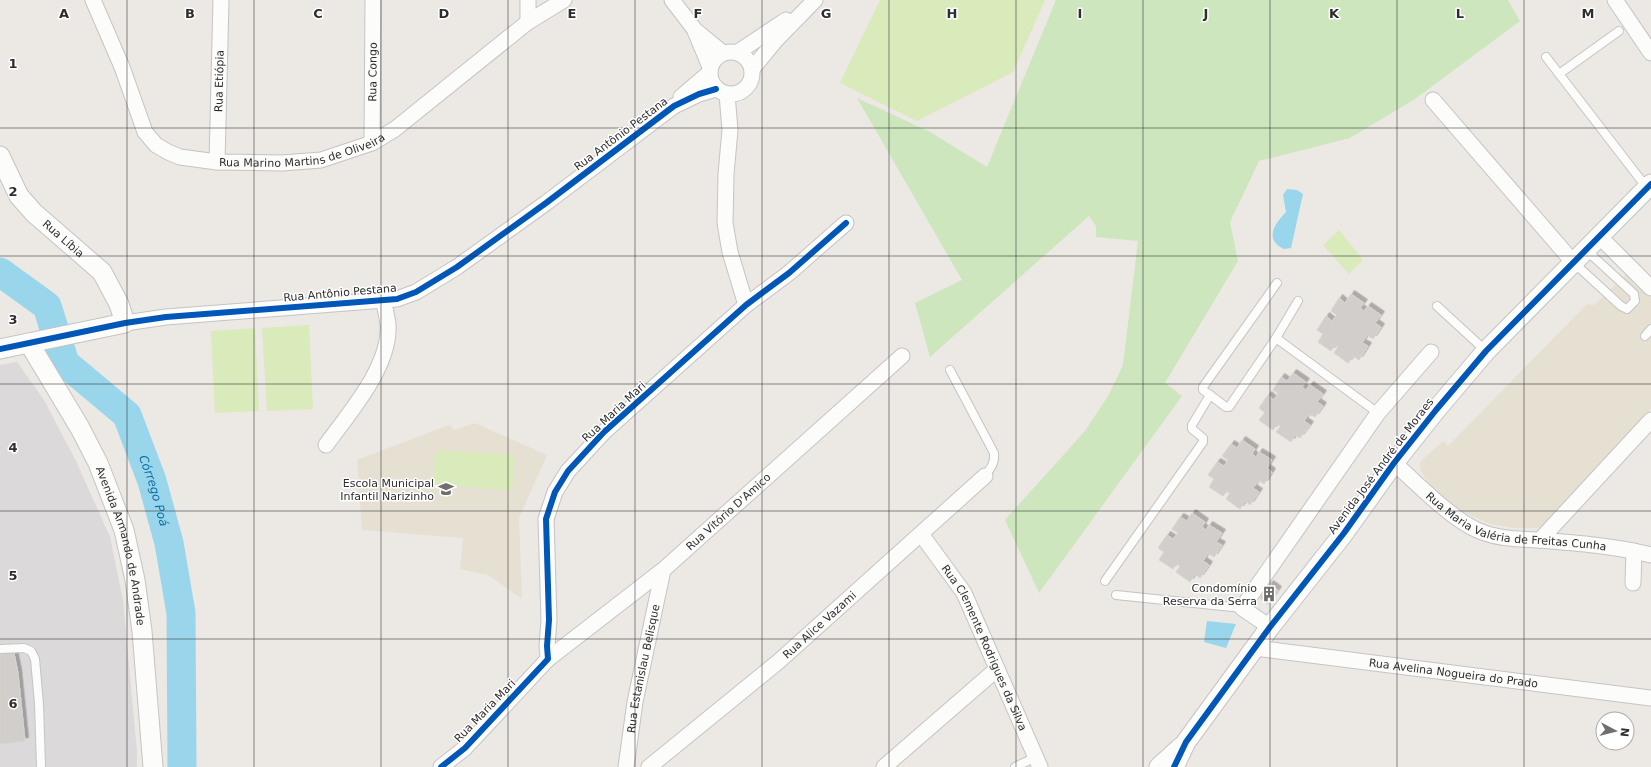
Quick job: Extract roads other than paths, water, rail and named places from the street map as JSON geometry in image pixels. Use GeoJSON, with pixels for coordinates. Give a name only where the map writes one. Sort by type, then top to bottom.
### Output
{"type":"FeatureCollection","features":[{"type":"Feature","properties":{"kind":"street","name":"Rua Marino Martins de Oliveira"},"geometry":{"type":"LineString","coordinates":[[93,0],[122,67],[145,132],[156,145],[180,157],[216,162],[282,163],[321,160],[372,143],[395,129],[528,22],[564,0]]}},
{"type":"Feature","properties":{"kind":"street","name":"Rua Etiópia"},"geometry":{"type":"LineString","coordinates":[[216,162],[220,0]]}},
{"type":"Feature","properties":{"kind":"street","name":"Rua Congo"},"geometry":{"type":"LineString","coordinates":[[372,143],[373,0]]}},
{"type":"Feature","properties":{"kind":"street"},"geometry":{"type":"LineString","coordinates":[[528,0],[528,22]]}},
{"type":"Feature","properties":{"kind":"street"},"geometry":{"type":"LineString","coordinates":[[672,0],[695,30],[710,70],[710,79],[728,92],[746,89],[750,83],[752,69],[750,62],[745,56],[731,53],[695,30]]}},
{"type":"Feature","properties":{"kind":"street"},"geometry":{"type":"LineString","coordinates":[[710,70],[717,56],[731,53],[815,0]]}},
{"type":"Feature","properties":{"kind":"street"},"geometry":{"type":"LineString","coordinates":[[752,69],[776,40],[815,0]]}},
{"type":"Feature","properties":{"kind":"street"},"geometry":{"type":"LineString","coordinates":[[1615,0],[1651,53]]}},
{"type":"Feature","properties":{"kind":"street","name":"Rua Antônio Pestana"},"geometry":{"type":"LineString","coordinates":[[674,106],[686,92],[710,70]]}},
{"type":"Feature","properties":{"kind":"street"},"geometry":{"type":"LineString","coordinates":[[728,92],[730,130],[726,174],[725,223],[730,252],[746,305]]}},
{"type":"Feature","properties":{"kind":"street","name":"Rua Antônio Pestana"},"geometry":{"type":"LineString","coordinates":[[0,349],[77,333],[118,318],[166,317],[397,299],[416,292],[457,267],[546,203],[674,106],[699,94],[728,92]]}},
{"type":"Feature","properties":{"kind":"street"},"geometry":{"type":"LineString","coordinates":[[1433,100],[1579,256]]}},
{"type":"Feature","properties":{"kind":"street","name":"Rua Líbia"},"geometry":{"type":"LineString","coordinates":[[0,156],[19,196],[40,218],[102,272],[118,318]]}},
{"type":"Feature","properties":{"kind":"street","name":"Avenida José André de Moraes"},"geometry":{"type":"LineString","coordinates":[[1174,767],[1186,742],[1270,627],[1344,533],[1394,463],[1436,410],[1486,351],[1649,186]]}},
{"type":"Feature","properties":{"kind":"street","name":"Rua Maria Mari"},"geometry":{"type":"LineString","coordinates":[[441,767],[465,748],[548,659],[547,646],[549,620],[546,520],[555,492],[568,471],[604,432],[746,305],[789,273],[846,223]]}},
{"type":"Feature","properties":{"kind":"street"},"geometry":{"type":"LineString","coordinates":[[1599,236],[1651,288]]}},
{"type":"Feature","properties":{"kind":"street"},"geometry":{"type":"LineString","coordinates":[[326,445],[366,388],[383,356],[388,325],[383,300]]}},
{"type":"Feature","properties":{"kind":"street","name":"Avenida Armando de Andrade"},"geometry":{"type":"LineString","coordinates":[[34,341],[98,463],[124,530],[135,580],[142,631],[154,767]]}},
{"type":"Feature","properties":{"kind":"street"},"geometry":{"type":"LineString","coordinates":[[1270,627],[1242,608],[1378,412],[1431,352]]}},
{"type":"Feature","properties":{"kind":"street","name":"Rua Vitório D'Amico"},"geometry":{"type":"LineString","coordinates":[[548,659],[663,570],[902,356]]}},
{"type":"Feature","properties":{"kind":"street"},"geometry":{"type":"LineString","coordinates":[[1540,540],[1651,420]]}},
{"type":"Feature","properties":{"kind":"street","name":"Rua Maria Valéria de Freitas Cunha"},"geometry":{"type":"LineString","coordinates":[[1394,463],[1450,512],[1476,529],[1501,538],[1540,540],[1634,551],[1651,555]]}},
{"type":"Feature","properties":{"kind":"street","name":"Rua Alice Vazami"},"geometry":{"type":"LineString","coordinates":[[649,767],[778,662],[985,476]]}},
{"type":"Feature","properties":{"kind":"street","name":"Rua Clemente Rodrigues da Silva"},"geometry":{"type":"LineString","coordinates":[[921,534],[964,593],[1038,762]]}},
{"type":"Feature","properties":{"kind":"street"},"geometry":{"type":"LineString","coordinates":[[1633,583],[1634,551]]}},
{"type":"Feature","properties":{"kind":"street","name":"Rua Estanislau Belisque"},"geometry":{"type":"LineString","coordinates":[[626,767],[635,702],[663,570]]}},
{"type":"Feature","properties":{"kind":"street","name":"Rua Avelina Nogueira do Prado"},"geometry":{"type":"LineString","coordinates":[[1255,648],[1651,698]]}},
{"type":"Feature","properties":{"kind":"street"},"geometry":{"type":"LineString","coordinates":[[884,767],[997,669]]}},
{"type":"Feature","properties":{"kind":"street","name":"Avenida José André de Moraes"},"geometry":{"type":"LineString","coordinates":[[1159,767],[1186,742]]}},
{"type":"Feature","properties":{"kind":"lane"},"geometry":{"type":"LineString","coordinates":[[1559,74],[1619,31]]}},
{"type":"Feature","properties":{"kind":"lane"},"geometry":{"type":"LineString","coordinates":[[1546,58],[1649,186]]}},
{"type":"Feature","properties":{"kind":"lane"},"geometry":{"type":"LineString","coordinates":[[1579,256],[1634,294],[1635,300],[1627,309],[1620,306],[1579,256]]}},
{"type":"Feature","properties":{"kind":"lane"},"geometry":{"type":"LineString","coordinates":[[1277,283],[1203,387],[1203,390],[1226,407],[1229,407],[1276,338],[1298,301]]}},
{"type":"Feature","properties":{"kind":"lane"},"geometry":{"type":"LineString","coordinates":[[1437,306],[1486,351]]}},
{"type":"Feature","properties":{"kind":"lane"},"geometry":{"type":"LineString","coordinates":[[1644,336],[1651,330]]}},
{"type":"Feature","properties":{"kind":"lane"},"geometry":{"type":"LineString","coordinates":[[1276,338],[1378,412]]}},
{"type":"Feature","properties":{"kind":"lane"},"geometry":{"type":"LineString","coordinates":[[950,370],[994,453],[993,465],[985,476]]}},
{"type":"Feature","properties":{"kind":"lane"},"geometry":{"type":"LineString","coordinates":[[1105,581],[1203,442],[1203,438],[1192,430],[1192,425],[1210,395]]}},
{"type":"Feature","properties":{"kind":"lane"},"geometry":{"type":"LineString","coordinates":[[1116,595],[1242,608]]}},
{"type":"Feature","properties":{"kind":"lane"},"geometry":{"type":"LineString","coordinates":[[0,649],[24,648],[32,651],[35,659],[39,704],[41,766]]}},
{"type":"Feature","properties":{"kind":"lane"},"geometry":{"type":"LineString","coordinates":[[1016,767],[1038,762]]}},
{"type":"Feature","properties":{"kind":"water"},"geometry":{"type":"Polygon","coordinates":[[[1287,189],[1297,190],[1303,194],[1291,248],[1284,249],[1274,241],[1273,232],[1278,222],[1286,212],[1283,195],[1287,189]]]}},
{"type":"Feature","properties":{"kind":"water"},"geometry":{"type":"Polygon","coordinates":[[[1207,621],[1236,624],[1226,648],[1204,642],[1207,621]]]}},
{"type":"Feature","properties":{"kind":"waterway","name":"Córrego Poá"},"geometry":{"type":"LineString","coordinates":[[0,272],[47,306],[65,363],[127,415],[152,481],[169,543],[181,613],[182,767]]}},
{"type":"Feature","properties":{"kind":"place","name":"Escola Municipal Infantil Narizinho"},"geometry":{"type":"Point","coordinates":[446,489]}},
{"type":"Feature","properties":{"kind":"place","name":"Condomínio Reserva da Serra"},"geometry":{"type":"Point","coordinates":[1269,594]}}]}
